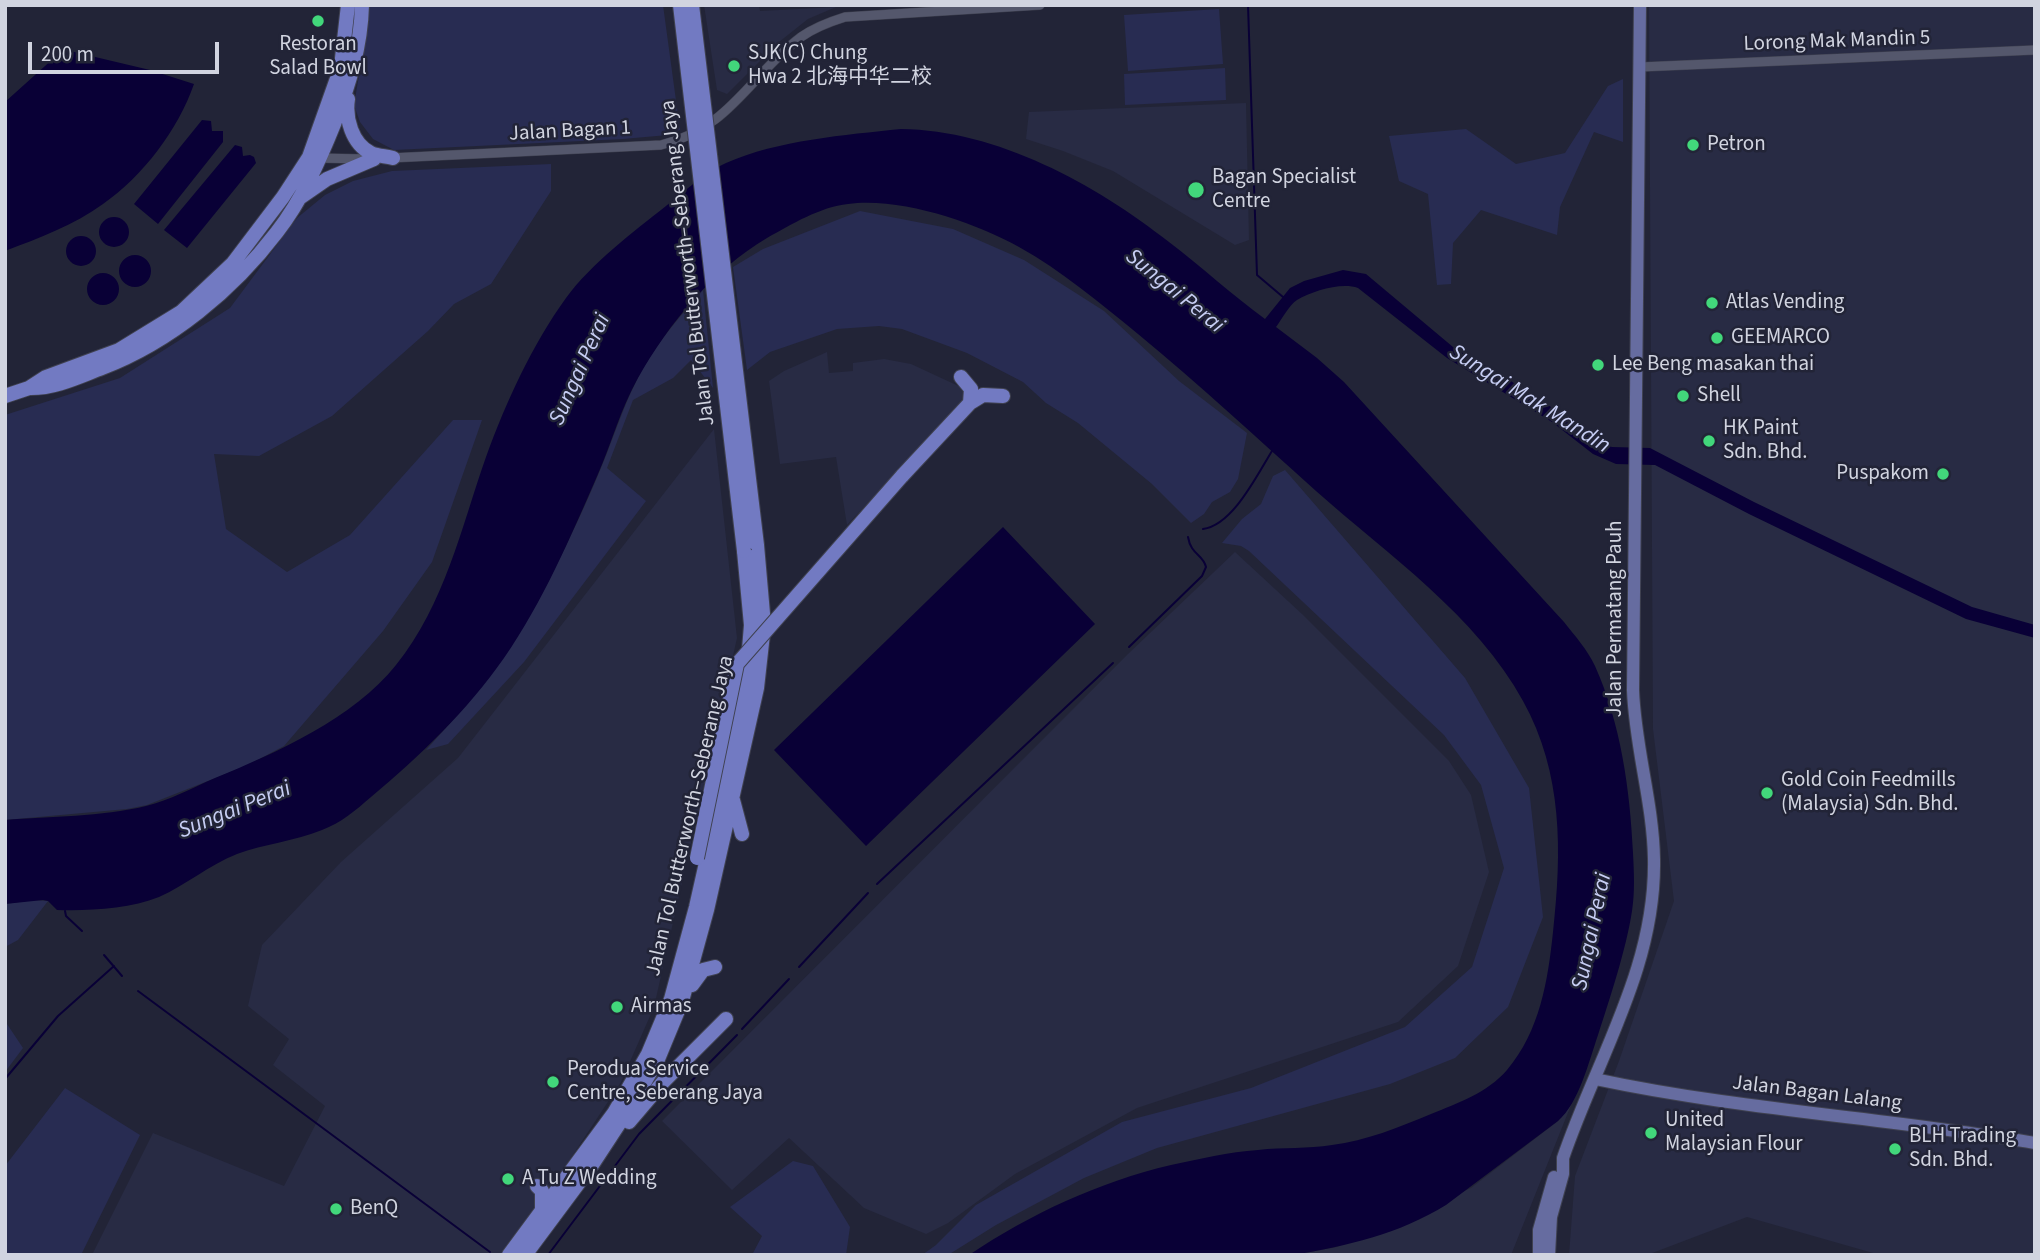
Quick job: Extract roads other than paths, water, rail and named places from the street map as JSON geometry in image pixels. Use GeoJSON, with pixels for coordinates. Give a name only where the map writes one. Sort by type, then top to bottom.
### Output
{"type":"FeatureCollection","features":[{"type":"Feature","properties":{"kind":"highway"},"geometry":{"type":"LineString","coordinates":[[5,396],[29,388],[46,377],[118,350],[181,312],[233,263],[314,158],[341,67],[348,5]]}},
{"type":"Feature","properties":{"kind":"highway"},"geometry":{"type":"LineString","coordinates":[[362,5],[361,27],[346,109],[355,138],[370,153],[393,158]]}},
{"type":"Feature","properties":{"kind":"highway","name":"Jalan Tol Butterworth–Seberang Jaya"},"geometry":{"type":"LineString","coordinates":[[525,1255],[592,1165],[658,1059],[708,910],[762,659],[764,625],[751,548],[680,5]]}},
{"type":"Feature","properties":{"kind":"highway","name":"Jalan Tol Butterworth–Seberang Jaya"},"geometry":{"type":"LineString","coordinates":[[509,1255],[592,1144],[625,1094],[677,1000],[746,686],[751,625],[751,548],[692,5]]}},
{"type":"Feature","properties":{"kind":"highway"},"geometry":{"type":"LineString","coordinates":[[29,388],[50,388],[127,358],[191,318],[239,277],[278,231],[298,199],[351,80]]}},
{"type":"Feature","properties":{"kind":"highway"},"geometry":{"type":"LineString","coordinates":[[298,199],[327,179],[374,159]]}},
{"type":"Feature","properties":{"kind":"highway"},"geometry":{"type":"LineString","coordinates":[[961,377],[971,389],[970,403]]}},
{"type":"Feature","properties":{"kind":"highway"},"geometry":{"type":"LineString","coordinates":[[677,1000],[697,858],[737,664],[902,476],[970,403],[983,396],[1003,396]]}},
{"type":"Feature","properties":{"kind":"highway"},"geometry":{"type":"LineString","coordinates":[[733,799],[742,834]]}},
{"type":"Feature","properties":{"kind":"highway"},"geometry":{"type":"LineString","coordinates":[[677,1000],[703,970],[715,967]]}},
{"type":"Feature","properties":{"kind":"highway"},"geometry":{"type":"LineString","coordinates":[[592,1165],[664,1082],[726,1019]]}},
{"type":"Feature","properties":{"kind":"highway"},"geometry":{"type":"LineString","coordinates":[[537,1186],[541,1191],[542,1208]]}},
{"type":"Feature","properties":{"kind":"main road","name":"Jalan Permatang Pauh"},"geometry":{"type":"LineString","coordinates":[[1549,1255],[1551,1217],[1563,1174],[1563,1158],[1639,967],[1646,943],[1654,884],[1652,828],[1634,711],[1640,6]]}},
{"type":"Feature","properties":{"kind":"main road","name":"Jalan Bagan Lalang"},"geometry":{"type":"LineString","coordinates":[[1595,1079],[1765,1108],[1915,1125],[2035,1143]]}},
{"type":"Feature","properties":{"kind":"main road"},"geometry":{"type":"LineString","coordinates":[[1539,1255],[1539,1230],[1548,1192],[1563,1158]]}},
{"type":"Feature","properties":{"kind":"street","name":"Jalan Bagan 1"},"geometry":{"type":"LineString","coordinates":[[314,158],[374,159],[661,145],[684,138],[714,122],[800,38],[822,24],[845,17],[1040,5]]}},
{"type":"Feature","properties":{"kind":"street","name":"Lorong Mak Mandin 5"},"geometry":{"type":"LineString","coordinates":[[1640,67],[2035,50]]}},
{"type":"Feature","properties":{"kind":"water"},"geometry":{"type":"Polygon","coordinates":[[[70,51],[150,70],[194,84],[179,118],[158,151],[118,193],[68,225],[5,251],[5,102],[55,57],[70,51]]]}},
{"type":"Feature","properties":{"kind":"water"},"geometry":{"type":"Polygon","coordinates":[[[202,120],[211,121],[212,131],[223,131],[223,142],[158,224],[134,204],[202,120]]]}},
{"type":"Feature","properties":{"kind":"water"},"geometry":{"type":"Polygon","coordinates":[[[901,129],[973,139],[1043,164],[1077,181],[1140,221],[1265,319],[1290,288],[1304,281],[1343,270],[1366,274],[1453,347],[1554,409],[1599,443],[1612,447],[1650,448],[1754,502],[1972,607],[2035,625],[2035,638],[1966,619],[1749,514],[1655,465],[1616,464],[1593,454],[1552,422],[1447,358],[1358,288],[1327,288],[1297,300],[1276,327],[1344,382],[1564,622],[1588,654],[1604,688],[1618,734],[1627,781],[1634,890],[1622,958],[1587,1069],[1572,1104],[1558,1121],[1446,1205],[1410,1224],[1372,1238],[1293,1255],[969,1255],[1041,1213],[1118,1180],[1225,1154],[1323,1146],[1357,1140],[1451,1106],[1490,1085],[1507,1070],[1527,1039],[1535,1022],[1545,986],[1558,872],[1556,813],[1546,756],[1536,728],[1504,670],[1481,641],[1429,588],[1183,372],[1066,277],[1019,247],[981,229],[936,213],[890,204],[848,204],[806,217],[747,251],[711,282],[678,318],[632,389],[567,545],[518,637],[490,678],[459,714],[360,807],[322,830],[227,859],[169,892],[147,901],[122,907],[82,910],[57,910],[43,900],[5,904],[5,820],[111,812],[164,800],[313,732],[359,702],[379,684],[413,641],[439,591],[494,436],[531,354],[576,285],[613,249],[695,183],[726,163],[789,144],[901,129]]]}},
{"type":"Feature","properties":{"kind":"water"},"geometry":{"type":"Polygon","coordinates":[[[235,145],[242,147],[243,156],[254,157],[256,163],[187,248],[164,230],[235,145]]]}},
{"type":"Feature","properties":{"kind":"water"},"geometry":{"type":"Polygon","coordinates":[[[114,217],[125,221],[129,232],[125,243],[114,247],[103,243],[99,232],[103,221],[114,217]]]}},
{"type":"Feature","properties":{"kind":"water"},"geometry":{"type":"Polygon","coordinates":[[[81,236],[92,240],[96,251],[92,262],[81,266],[70,262],[66,251],[70,240],[81,236]]]}},
{"type":"Feature","properties":{"kind":"water"},"geometry":{"type":"Polygon","coordinates":[[[135,255],[146,260],[151,271],[146,282],[135,287],[124,282],[119,271],[124,260],[135,255]]]}},
{"type":"Feature","properties":{"kind":"water"},"geometry":{"type":"Polygon","coordinates":[[[103,273],[114,278],[119,289],[114,300],[103,305],[92,300],[87,289],[92,278],[103,273]]]}},
{"type":"Feature","properties":{"kind":"water"},"geometry":{"type":"Polygon","coordinates":[[[1003,527],[1095,624],[866,846],[774,750],[1003,527]]]}},
{"type":"Feature","properties":{"kind":"waterway"},"geometry":{"type":"LineString","coordinates":[[1248,5],[1257,275],[1283,297]]}},
{"type":"Feature","properties":{"kind":"waterway"},"geometry":{"type":"LineString","coordinates":[[1203,529],[1214,525],[1234,509],[1272,451]]}},
{"type":"Feature","properties":{"kind":"waterway"},"geometry":{"type":"LineString","coordinates":[[1129,647],[1202,576],[1206,567],[1188,537]]}},
{"type":"Feature","properties":{"kind":"waterway"},"geometry":{"type":"LineString","coordinates":[[877,884],[1113,663]]}},
{"type":"Feature","properties":{"kind":"waterway"},"geometry":{"type":"LineString","coordinates":[[799,967],[868,893]]}},
{"type":"Feature","properties":{"kind":"waterway"},"geometry":{"type":"LineString","coordinates":[[65,911],[66,916],[82,931]]}},
{"type":"Feature","properties":{"kind":"waterway"},"geometry":{"type":"LineString","coordinates":[[104,955],[122,976]]}},
{"type":"Feature","properties":{"kind":"waterway"},"geometry":{"type":"LineString","coordinates":[[5,1079],[58,1016],[114,966]]}},
{"type":"Feature","properties":{"kind":"waterway"},"geometry":{"type":"LineString","coordinates":[[742,1029],[789,979]]}},
{"type":"Feature","properties":{"kind":"waterway"},"geometry":{"type":"LineString","coordinates":[[138,991],[490,1252]]}},
{"type":"Feature","properties":{"kind":"waterway"},"geometry":{"type":"LineString","coordinates":[[548,1255],[639,1134],[737,1035]]}},
{"type":"Feature","properties":{"kind":"place","name":"Restoran Salad Bowl"},"geometry":{"type":"Point","coordinates":[318,21]}},
{"type":"Feature","properties":{"kind":"place","name":"SJK(C) Chung Hwa 2 北海中华二校"},"geometry":{"type":"Point","coordinates":[734,66]}},
{"type":"Feature","properties":{"kind":"place","name":"Petron"},"geometry":{"type":"Point","coordinates":[1693,145]}},
{"type":"Feature","properties":{"kind":"place","name":"Bagan Specialist Centre"},"geometry":{"type":"Point","coordinates":[1196,190]}},
{"type":"Feature","properties":{"kind":"place","name":"Atlas Vending"},"geometry":{"type":"Point","coordinates":[1712,303]}},
{"type":"Feature","properties":{"kind":"place","name":"GEEMARCO"},"geometry":{"type":"Point","coordinates":[1717,338]}},
{"type":"Feature","properties":{"kind":"place","name":"Lee Beng masakan thai"},"geometry":{"type":"Point","coordinates":[1598,365]}},
{"type":"Feature","properties":{"kind":"place","name":"Shell"},"geometry":{"type":"Point","coordinates":[1683,396]}},
{"type":"Feature","properties":{"kind":"place","name":"HK Paint Sdn. Bhd."},"geometry":{"type":"Point","coordinates":[1709,441]}},
{"type":"Feature","properties":{"kind":"place","name":"Puspakom"},"geometry":{"type":"Point","coordinates":[1943,474]}},
{"type":"Feature","properties":{"kind":"place","name":"Gold Coin Feedmills (Malaysia) Sdn. Bhd."},"geometry":{"type":"Point","coordinates":[1767,793]}},
{"type":"Feature","properties":{"kind":"place","name":"Airmas"},"geometry":{"type":"Point","coordinates":[617,1007]}},
{"type":"Feature","properties":{"kind":"place","name":"Perodua Service Centre, Seberang Jaya"},"geometry":{"type":"Point","coordinates":[553,1082]}},
{"type":"Feature","properties":{"kind":"place","name":"United Malaysian Flour"},"geometry":{"type":"Point","coordinates":[1651,1133]}},
{"type":"Feature","properties":{"kind":"place","name":"BLH Trading Sdn. Bhd."},"geometry":{"type":"Point","coordinates":[1895,1149]}},
{"type":"Feature","properties":{"kind":"place","name":"A Tu Z Wedding"},"geometry":{"type":"Point","coordinates":[508,1179]}},
{"type":"Feature","properties":{"kind":"place","name":"BenQ"},"geometry":{"type":"Point","coordinates":[336,1209]}},
{"type":"Feature","properties":{"kind":"water label","name":"Sungai Perai"},"geometry":{"type":"Point","coordinates":[1174,292]}},
{"type":"Feature","properties":{"kind":"water label","name":"Sungai Perai"},"geometry":{"type":"Point","coordinates":[581,370]}},
{"type":"Feature","properties":{"kind":"water label","name":"Sungai Mak Mandin"},"geometry":{"type":"Point","coordinates":[1529,400]}},
{"type":"Feature","properties":{"kind":"water label","name":"Sungai Perai"},"geometry":{"type":"Point","coordinates":[235,811]}},
{"type":"Feature","properties":{"kind":"water label","name":"Sungai Perai"},"geometry":{"type":"Point","coordinates":[1593,932]}}]}
